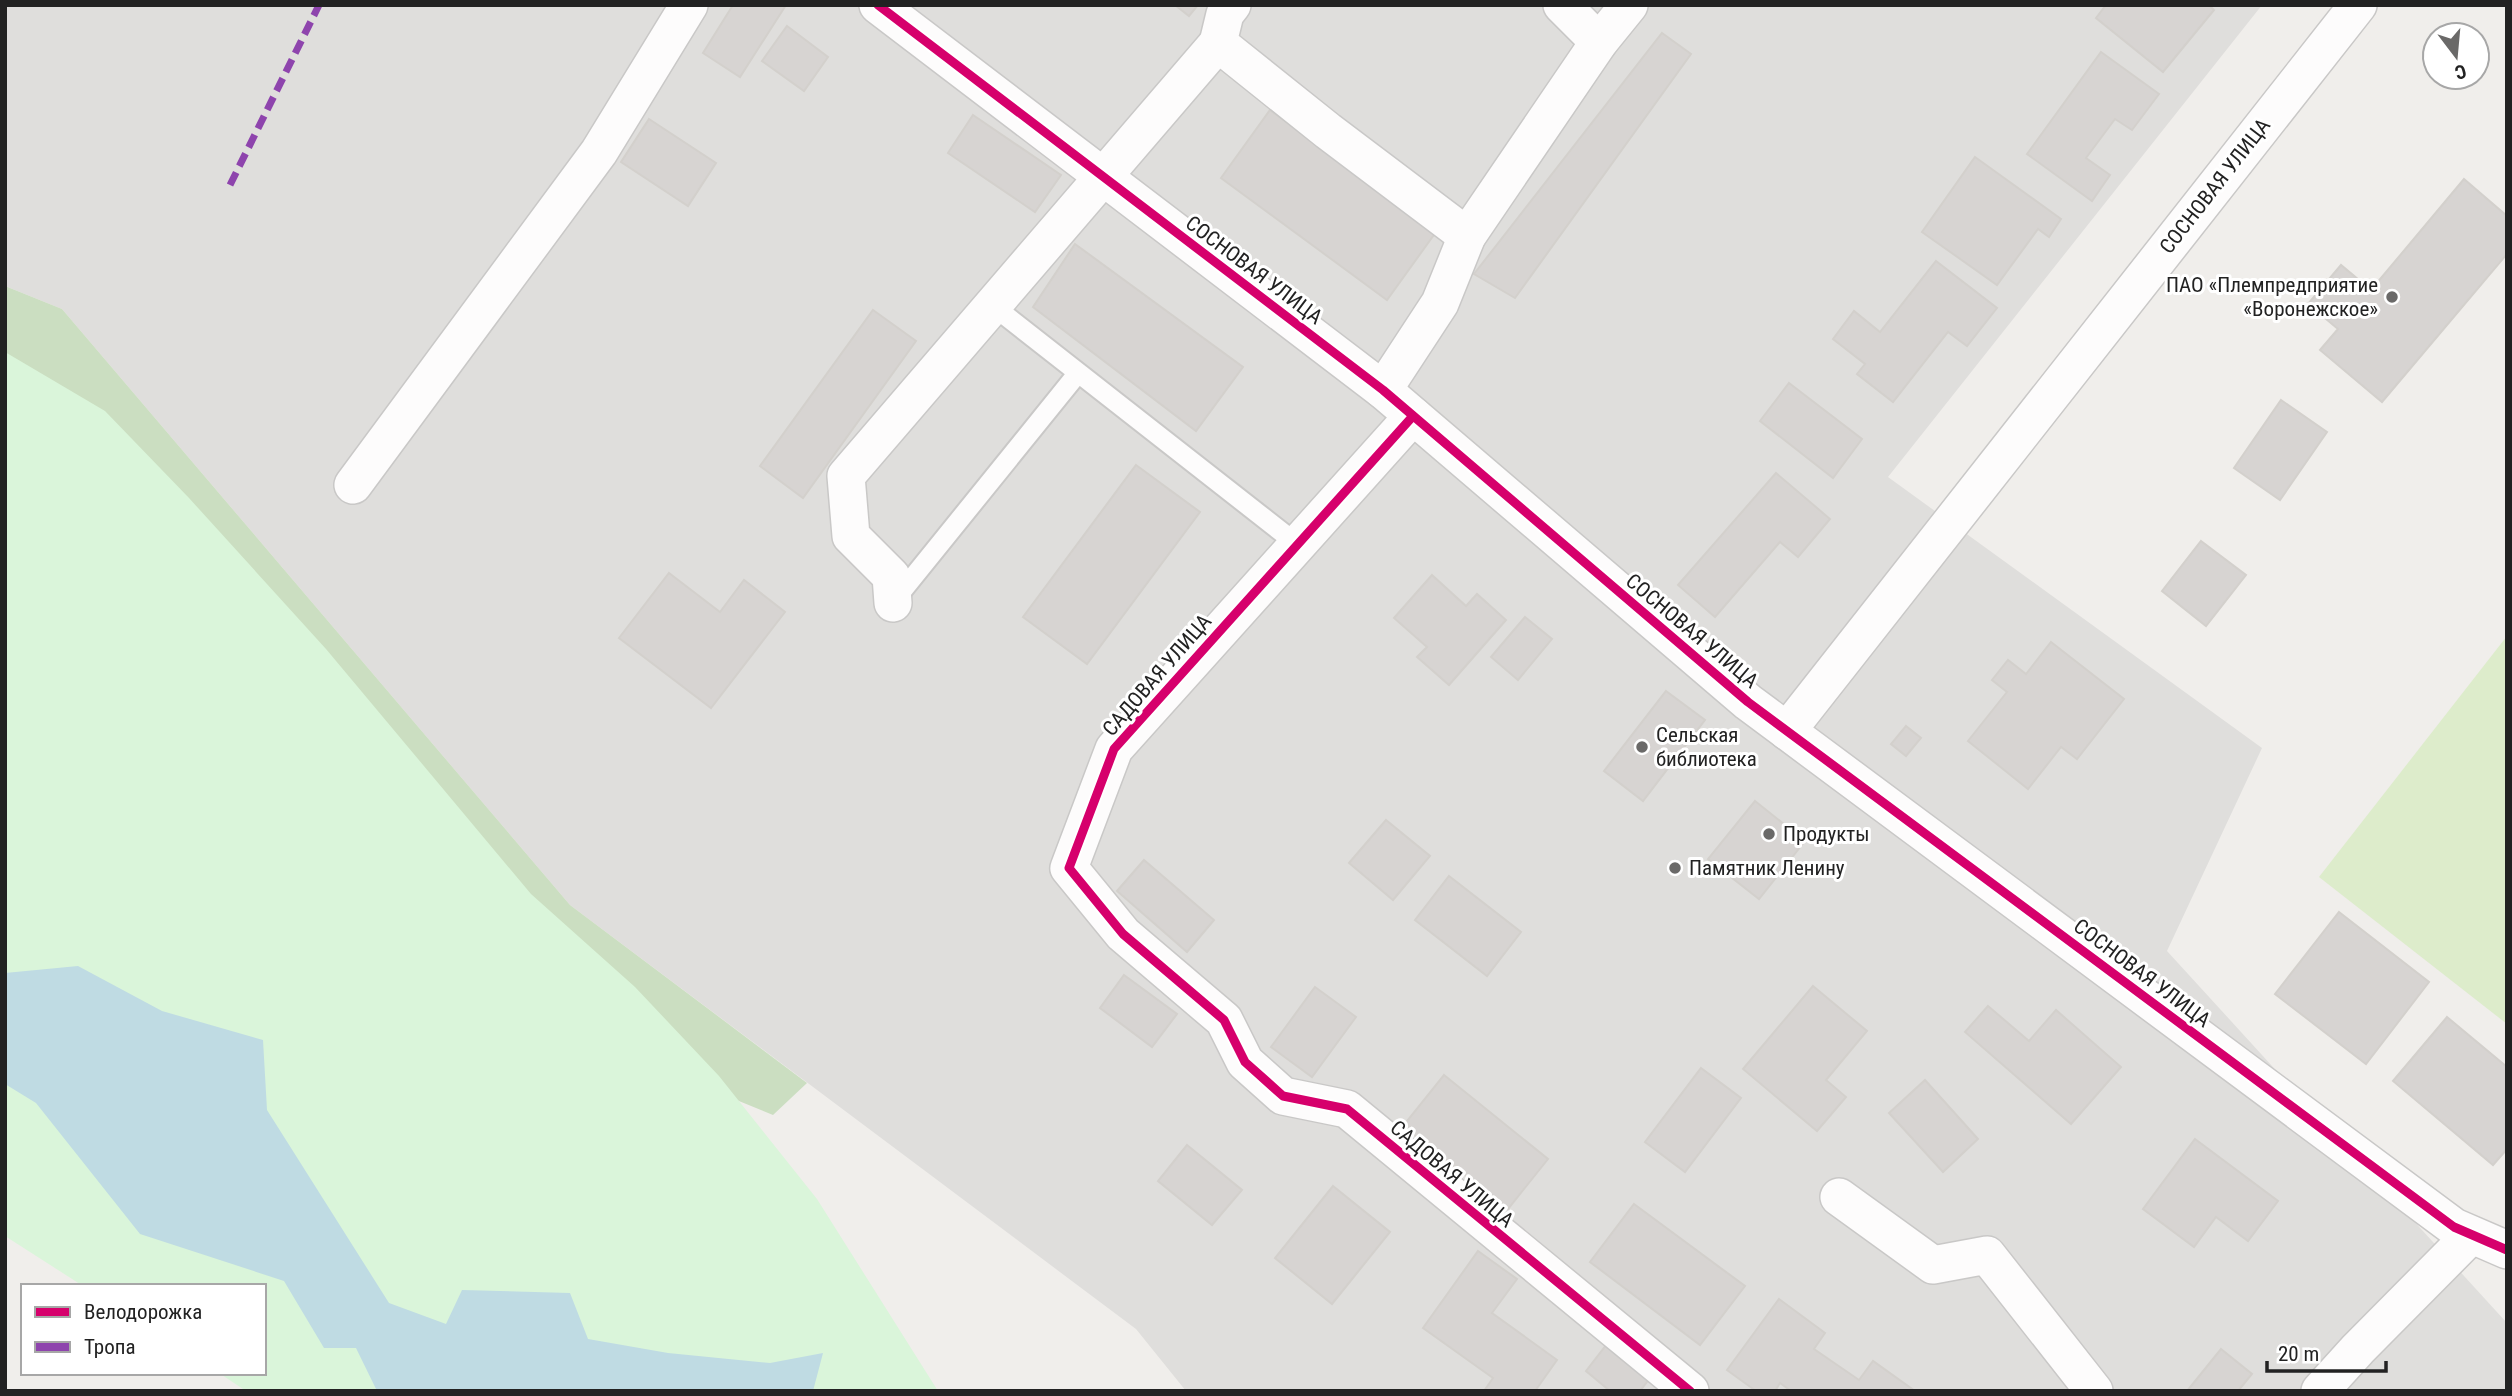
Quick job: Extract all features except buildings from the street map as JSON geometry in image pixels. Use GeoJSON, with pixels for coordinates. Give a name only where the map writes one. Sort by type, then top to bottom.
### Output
{"type":"FeatureCollection","features":[{"type":"Feature","properties":{"kind":"street"},"geometry":{"type":"LineString","coordinates":[[353,485],[599,152],[689,5]]}},
{"type":"Feature","properties":{"kind":"street","name":"СОСНОВАЯ УЛИЦА"},"geometry":{"type":"LineString","coordinates":[[878,5],[1383,390],[1748,702],[2454,1227],[2507,1250]]}},
{"type":"Feature","properties":{"kind":"street"},"geometry":{"type":"LineString","coordinates":[[893,603],[891,576],[851,536],[846,476],[1218,43],[1225,14],[1232,5]]}},
{"type":"Feature","properties":{"kind":"street"},"geometry":{"type":"LineString","coordinates":[[1562,5],[1599,42]]}},
{"type":"Feature","properties":{"kind":"street"},"geometry":{"type":"LineString","coordinates":[[1383,390],[1440,303],[1467,236],[1599,42],[1629,5]]}},
{"type":"Feature","properties":{"kind":"street","name":"СОСНОВАЯ УЛИЦА"},"geometry":{"type":"LineString","coordinates":[[1787,731],[2358,5]]}},
{"type":"Feature","properties":{"kind":"street"},"geometry":{"type":"LineString","coordinates":[[1218,43],[1328,131],[1467,236]]}},
{"type":"Feature","properties":{"kind":"street","name":"САДОВАЯ УЛИЦА"},"geometry":{"type":"LineString","coordinates":[[1413,416],[1114,749],[1069,868],[1123,934],[1224,1020],[1245,1062],[1283,1096],[1347,1109],[1690,1391]]}},
{"type":"Feature","properties":{"kind":"street"},"geometry":{"type":"LineString","coordinates":[[1839,1197],[1933,1265],[1987,1255],[2094,1391]]}},
{"type":"Feature","properties":{"kind":"street"},"geometry":{"type":"LineString","coordinates":[[2320,1391],[2471,1235]]}},
{"type":"Feature","properties":{"kind":"lane"},"geometry":{"type":"LineString","coordinates":[[992,305],[1297,544]]}},
{"type":"Feature","properties":{"kind":"lane"},"geometry":{"type":"LineString","coordinates":[[893,603],[1078,373]]}},
{"type":"Feature","properties":{"kind":"shaded area"},"geometry":{"type":"Polygon","coordinates":[[[5,5],[2262,5],[1888,477],[2262,748],[2167,951],[2507,1323],[2507,1391],[1186,1391],[1136,1329],[570,905],[62,309],[5,286],[5,5]]]}},
{"type":"Feature","properties":{"kind":"green space"},"geometry":{"type":"Polygon","coordinates":[[[5,286],[62,309],[570,905],[807,1083],[773,1115],[734,1099],[5,477],[5,286]]]}},
{"type":"Feature","properties":{"kind":"green space"},"geometry":{"type":"Polygon","coordinates":[[[5,352],[105,411],[189,498],[326,649],[531,894],[635,987],[719,1076],[817,1199],[938,1391],[246,1391],[222,1375],[266,1375],[266,1284],[80,1284],[5,1236],[5,352]]]}},
{"type":"Feature","properties":{"kind":"green space"},"geometry":{"type":"Polygon","coordinates":[[[2507,636],[2507,1024],[2319,877],[2507,636]]]}},
{"type":"Feature","properties":{"kind":"water"},"geometry":{"type":"Polygon","coordinates":[[[78,966],[162,1011],[263,1040],[267,1110],[389,1303],[446,1324],[462,1290],[570,1293],[588,1339],[668,1353],[770,1363],[823,1353],[813,1391],[377,1391],[356,1348],[324,1348],[284,1281],[140,1234],[36,1103],[5,1084],[5,973],[78,966]]]}},
{"type":"Feature","properties":{"kind":"marked path"},"geometry":{"type":"LineString","coordinates":[[230,185],[319,5]]}},
{"type":"Feature","properties":{"kind":"cycle path"},"geometry":{"type":"LineString","coordinates":[[878,5],[1383,390],[1748,702],[2454,1227],[2507,1250]]}},
{"type":"Feature","properties":{"kind":"cycle path"},"geometry":{"type":"LineString","coordinates":[[1413,416],[1114,749],[1069,868],[1123,934],[1224,1020],[1245,1062],[1283,1096],[1347,1109],[1690,1391]]}},
{"type":"Feature","properties":{"kind":"place","name":"ПАО «Племпредприятие «Воронежское»"},"geometry":{"type":"Point","coordinates":[2392,297]}},
{"type":"Feature","properties":{"kind":"place","name":"Сельская библиотека"},"geometry":{"type":"Point","coordinates":[1642,747]}},
{"type":"Feature","properties":{"kind":"place","name":"Продукты"},"geometry":{"type":"Point","coordinates":[1769,834]}},
{"type":"Feature","properties":{"kind":"place","name":"Памятник Ленину"},"geometry":{"type":"Point","coordinates":[1675,868]}}]}
